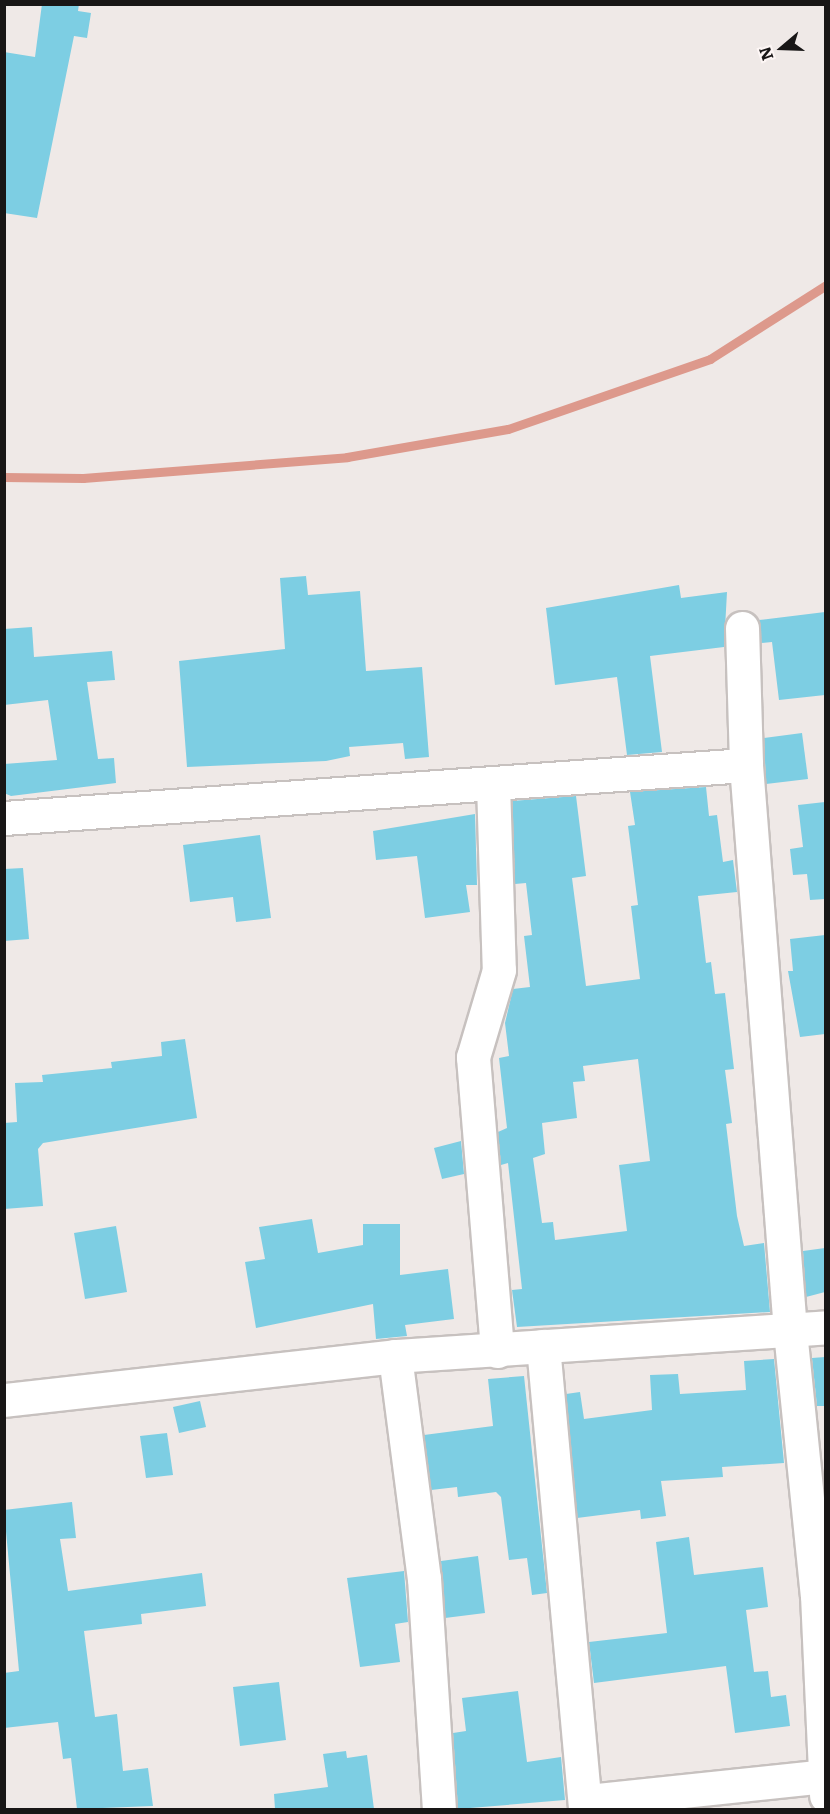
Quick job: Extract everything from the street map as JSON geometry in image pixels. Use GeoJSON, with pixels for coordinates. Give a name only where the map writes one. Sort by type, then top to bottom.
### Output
{"type":"FeatureCollection","features":[{"type":"Feature","properties":{"kind":"street"},"geometry":{"type":"LineString","coordinates":[[543,1346],[586,1805],[825,1786],[817,1595],[790,1331],[746,765],[742,628]]}},
{"type":"Feature","properties":{"kind":"street"},"geometry":{"type":"LineString","coordinates":[[4,818],[746,765]]}},
{"type":"Feature","properties":{"kind":"street"},"geometry":{"type":"LineString","coordinates":[[493,784],[499,970],[472,1057],[497,1351]]}},
{"type":"Feature","properties":{"kind":"street"},"geometry":{"type":"LineString","coordinates":[[4,1400],[395,1356],[825,1328]]}},
{"type":"Feature","properties":{"kind":"street"},"geometry":{"type":"LineString","coordinates":[[395,1356],[424,1578],[439,1809]]}},
{"type":"Feature","properties":{"kind":"building"},"geometry":{"type":"Polygon","coordinates":[[[42,4],[79,4],[78,11],[91,13],[87,38],[74,36],[37,218],[4,213],[4,52],[35,57],[42,4]]]}},
{"type":"Feature","properties":{"kind":"building"},"geometry":{"type":"Polygon","coordinates":[[[306,576],[308,595],[360,591],[366,671],[422,667],[429,757],[405,759],[403,743],[349,747],[350,756],[326,761],[187,767],[179,661],[285,649],[280,578],[306,576]]]}},
{"type":"Feature","properties":{"kind":"building"},"geometry":{"type":"Polygon","coordinates":[[[679,585],[681,598],[727,592],[724,647],[650,656],[662,752],[627,755],[617,677],[555,685],[546,608],[679,585]]]}},
{"type":"Feature","properties":{"kind":"building"},"geometry":{"type":"Polygon","coordinates":[[[825,612],[825,695],[779,700],[772,642],[761,643],[759,620],[825,612]]]}},
{"type":"Feature","properties":{"kind":"building"},"geometry":{"type":"Polygon","coordinates":[[[32,627],[34,657],[112,651],[115,680],[87,682],[98,759],[114,758],[116,783],[11,796],[4,793],[4,764],[57,760],[48,700],[4,705],[4,629],[32,627]]]}},
{"type":"Feature","properties":{"kind":"building"},"geometry":{"type":"Polygon","coordinates":[[[802,733],[808,779],[766,784],[764,738],[802,733]]]}},
{"type":"Feature","properties":{"kind":"building"},"geometry":{"type":"Polygon","coordinates":[[[706,787],[709,816],[717,815],[723,862],[733,860],[737,892],[698,896],[706,963],[711,962],[715,994],[725,993],[734,1069],[725,1070],[732,1123],[726,1124],[737,1216],[744,1246],[764,1243],[770,1312],[517,1327],[512,1290],[522,1289],[508,1163],[501,1165],[498,1132],[507,1128],[499,1058],[509,1056],[505,1023],[513,989],[530,987],[524,936],[532,935],[526,883],[515,884],[512,801],[576,796],[586,876],[572,878],[586,986],[640,979],[631,906],[638,905],[628,826],[635,825],[630,792],[706,787]],[[638,1059],[583,1066],[585,1081],[573,1082],[577,1118],[542,1123],[545,1154],[533,1158],[542,1223],[553,1222],[555,1240],[627,1231],[619,1165],[650,1161],[638,1059]]]}},
{"type":"Feature","properties":{"kind":"building"},"geometry":{"type":"Polygon","coordinates":[[[825,802],[825,899],[810,900],[807,874],[793,875],[790,849],[803,847],[798,805],[825,802]]]}},
{"type":"Feature","properties":{"kind":"building"},"geometry":{"type":"Polygon","coordinates":[[[475,814],[477,885],[466,885],[470,912],[425,918],[417,856],[376,860],[373,831],[475,814]]]}},
{"type":"Feature","properties":{"kind":"building"},"geometry":{"type":"Polygon","coordinates":[[[260,835],[271,918],[236,922],[233,897],[190,902],[183,845],[260,835]]]}},
{"type":"Feature","properties":{"kind":"building"},"geometry":{"type":"Polygon","coordinates":[[[23,868],[29,939],[4,941],[4,869],[23,868]]]}},
{"type":"Feature","properties":{"kind":"building"},"geometry":{"type":"Polygon","coordinates":[[[825,935],[825,1034],[800,1037],[788,971],[793,971],[790,939],[825,935]]]}},
{"type":"Feature","properties":{"kind":"building"},"geometry":{"type":"Polygon","coordinates":[[[185,1039],[197,1118],[43,1143],[38,1149],[43,1206],[4,1209],[4,1123],[17,1122],[15,1083],[43,1082],[42,1075],[112,1068],[111,1062],[162,1056],[161,1042],[185,1039]]]}},
{"type":"Feature","properties":{"kind":"building"},"geometry":{"type":"Polygon","coordinates":[[[461,1141],[464,1174],[442,1179],[434,1148],[461,1141]]]}},
{"type":"Feature","properties":{"kind":"building"},"geometry":{"type":"Polygon","coordinates":[[[312,1219],[318,1253],[363,1245],[363,1224],[400,1224],[400,1275],[448,1269],[454,1319],[405,1325],[407,1336],[376,1339],[373,1304],[256,1328],[245,1262],[265,1259],[259,1227],[312,1219]]]}},
{"type":"Feature","properties":{"kind":"building"},"geometry":{"type":"Polygon","coordinates":[[[116,1226],[127,1292],[85,1299],[74,1233],[116,1226]]]}},
{"type":"Feature","properties":{"kind":"building"},"geometry":{"type":"Polygon","coordinates":[[[825,1248],[825,1292],[806,1297],[803,1251],[825,1248]]]}},
{"type":"Feature","properties":{"kind":"building"},"geometry":{"type":"Polygon","coordinates":[[[825,1357],[825,1406],[817,1406],[812,1358],[825,1357]]]}},
{"type":"Feature","properties":{"kind":"building"},"geometry":{"type":"Polygon","coordinates":[[[774,1359],[784,1463],[722,1467],[723,1477],[661,1481],[666,1516],[641,1519],[640,1510],[577,1518],[566,1394],[580,1392],[584,1419],[652,1410],[650,1375],[678,1374],[680,1394],[746,1390],[744,1361],[774,1359]]]}},
{"type":"Feature","properties":{"kind":"building"},"geometry":{"type":"Polygon","coordinates":[[[524,1376],[547,1593],[532,1595],[527,1558],[509,1560],[501,1497],[496,1492],[458,1497],[457,1487],[431,1490],[424,1435],[493,1426],[488,1379],[524,1376]]]}},
{"type":"Feature","properties":{"kind":"building"},"geometry":{"type":"Polygon","coordinates":[[[200,1401],[206,1427],[179,1433],[173,1407],[200,1401]]]}},
{"type":"Feature","properties":{"kind":"building"},"geometry":{"type":"Polygon","coordinates":[[[167,1433],[173,1475],[146,1478],[140,1436],[167,1433]]]}},
{"type":"Feature","properties":{"kind":"building"},"geometry":{"type":"Polygon","coordinates":[[[72,1502],[76,1538],[60,1539],[68,1591],[202,1573],[206,1606],[141,1614],[142,1624],[84,1631],[95,1717],[117,1714],[123,1771],[148,1768],[153,1806],[77,1809],[71,1758],[63,1759],[58,1722],[4,1728],[4,1673],[19,1671],[4,1510],[72,1502]]]}},
{"type":"Feature","properties":{"kind":"building"},"geometry":{"type":"Polygon","coordinates":[[[689,1537],[694,1575],[763,1567],[768,1607],[746,1610],[754,1672],[768,1671],[771,1697],[786,1695],[790,1726],[735,1733],[726,1666],[594,1683],[589,1642],[667,1633],[656,1542],[689,1537]]]}},
{"type":"Feature","properties":{"kind":"building"},"geometry":{"type":"Polygon","coordinates":[[[478,1556],[485,1613],[445,1618],[441,1561],[478,1556]]]}},
{"type":"Feature","properties":{"kind":"building"},"geometry":{"type":"Polygon","coordinates":[[[404,1571],[408,1622],[395,1624],[400,1662],[360,1667],[347,1578],[404,1571]]]}},
{"type":"Feature","properties":{"kind":"building"},"geometry":{"type":"Polygon","coordinates":[[[279,1682],[286,1740],[240,1746],[233,1687],[279,1682]]]}},
{"type":"Feature","properties":{"kind":"building"},"geometry":{"type":"Polygon","coordinates":[[[518,1691],[527,1762],[561,1757],[565,1800],[458,1809],[453,1733],[466,1731],[462,1698],[518,1691]]]}},
{"type":"Feature","properties":{"kind":"building"},"geometry":{"type":"Polygon","coordinates":[[[346,1751],[347,1758],[367,1755],[374,1809],[275,1809],[274,1794],[328,1787],[323,1754],[346,1751]]]}},
{"type":"Feature","properties":{"kind":"waterway"},"geometry":{"type":"LineString","coordinates":[[4,477],[83,478],[347,457],[508,429],[710,359],[826,285]]}}]}
